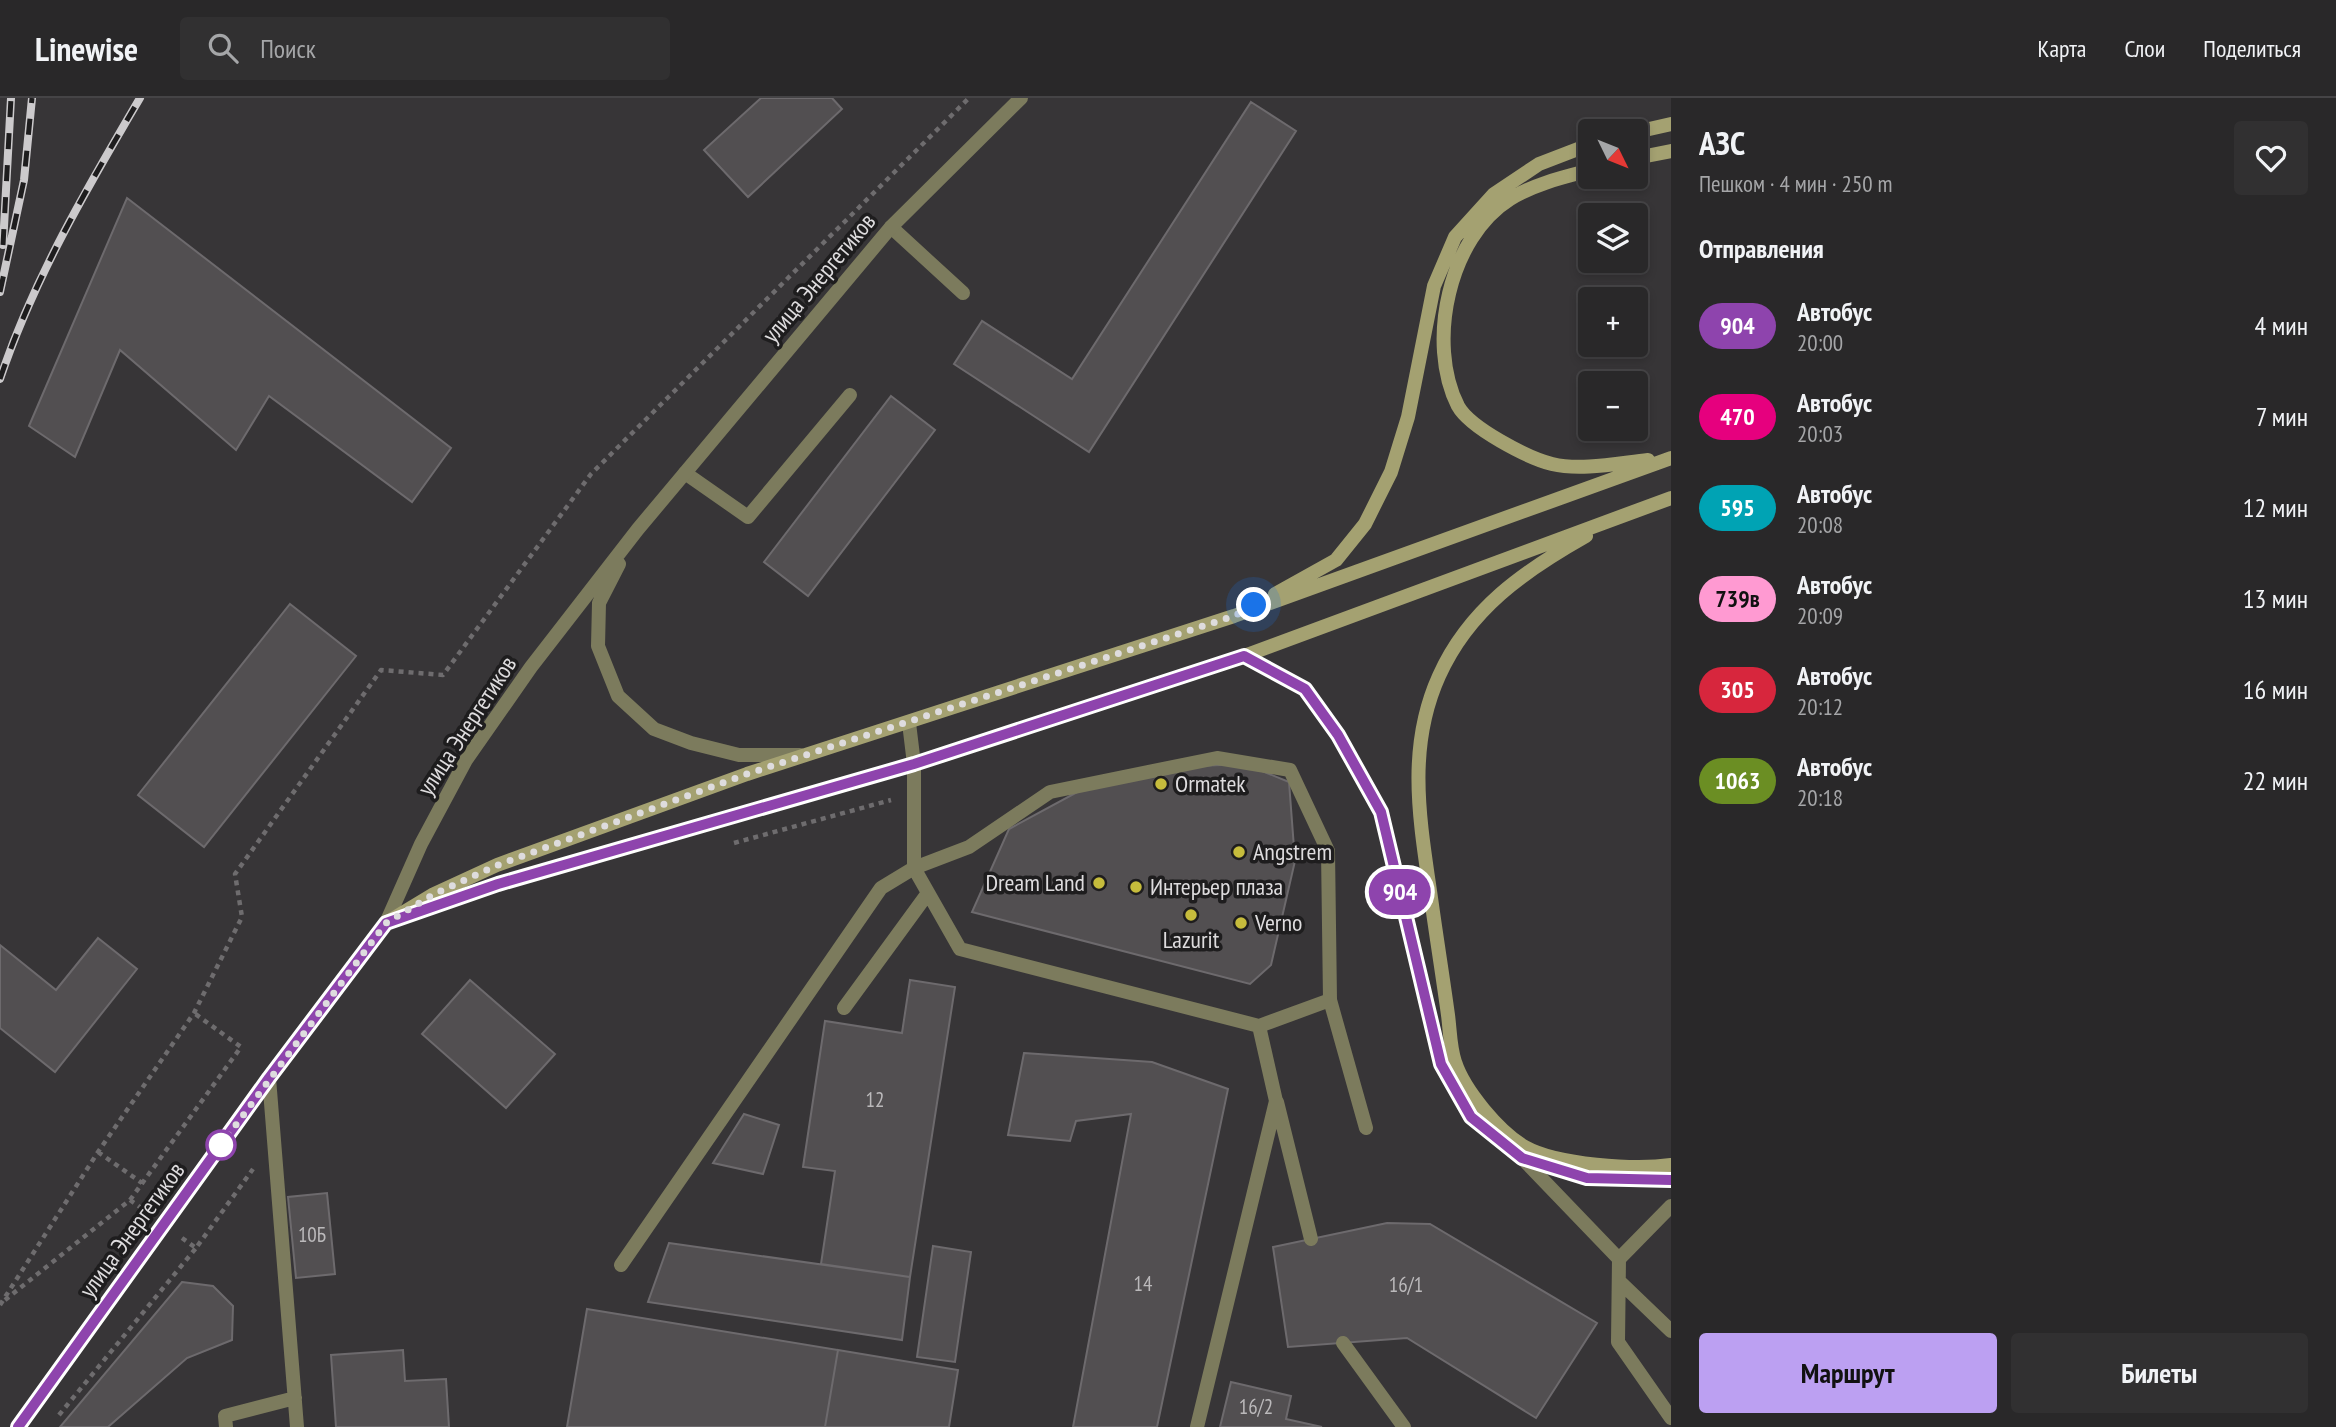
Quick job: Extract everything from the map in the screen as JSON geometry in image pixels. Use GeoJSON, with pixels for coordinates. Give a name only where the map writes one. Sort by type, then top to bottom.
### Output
{"type":"FeatureCollection","features":[{"type":"Feature","properties":{"kind":"main road"},"geometry":{"type":"LineString","coordinates":[[1648,129],[1671,124]]}},
{"type":"Feature","properties":{"kind":"main road"},"geometry":{"type":"LineString","coordinates":[[1234,616],[1336,560],[1365,524],[1391,472],[1408,417],[1434,286],[1455,237],[1494,194],[1539,164],[1578,149]]}},
{"type":"Feature","properties":{"kind":"main road"},"geometry":{"type":"LineString","coordinates":[[1648,156],[1671,151]]}},
{"type":"Feature","properties":{"kind":"main road"},"geometry":{"type":"LineString","coordinates":[[1578,173],[1558,178],[1509,199],[1478,230],[1453,273],[1443,325],[1446,366],[1459,407],[1487,432],[1525,456],[1555,465],[1669,458]]}},
{"type":"Feature","properties":{"kind":"main road"},"geometry":{"type":"LineString","coordinates":[[386,923],[434,894],[498,865],[747,774],[1234,616],[1669,458]]}},
{"type":"Feature","properties":{"kind":"main road"},"geometry":{"type":"LineString","coordinates":[[386,923],[498,884],[914,764],[1244,656],[1671,498]]}},
{"type":"Feature","properties":{"kind":"main road"},"geometry":{"type":"LineString","coordinates":[[1627,513],[1536,564],[1483,607],[1457,643],[1439,675],[1423,718],[1416,765],[1418,808],[1455,1063],[1480,1107],[1525,1147],[1581,1163],[1653,1167],[1671,1165]]}},
{"type":"Feature","properties":{"kind":"main road"},"geometry":{"type":"LineString","coordinates":[[1244,656],[1305,689],[1338,735],[1381,812],[1441,1064],[1471,1117],[1522,1158],[1587,1178],[1671,1180]]}},
{"type":"Feature","properties":{"kind":"main road","name":"улица Энергетиков"},"geometry":{"type":"LineString","coordinates":[[18,1427],[269,1078],[386,923]]}},
{"type":"Feature","properties":{"kind":"street","name":"улица Энергетиков"},"geometry":{"type":"LineString","coordinates":[[386,923],[421,844],[466,760],[531,667],[638,529],[891,228],[1021,98]]}},
{"type":"Feature","properties":{"kind":"street"},"geometry":{"type":"LineString","coordinates":[[891,228],[963,293]]}},
{"type":"Feature","properties":{"kind":"street"},"geometry":{"type":"LineString","coordinates":[[685,473],[748,517],[850,395]]}},
{"type":"Feature","properties":{"kind":"street"},"geometry":{"type":"LineString","coordinates":[[638,529],[599,603],[598,646],[618,696],[654,729],[691,743],[739,755],[814,754]]}},
{"type":"Feature","properties":{"kind":"street"},"geometry":{"type":"LineString","coordinates":[[909,723],[914,764],[914,868],[960,949],[1259,1026],[1329,1000]]}},
{"type":"Feature","properties":{"kind":"street"},"geometry":{"type":"LineString","coordinates":[[621,1265],[881,888],[914,868],[969,847],[1050,792],[1217,758],[1290,769],[1328,851],[1329,1000],[1366,1128]]}},
{"type":"Feature","properties":{"kind":"street"},"geometry":{"type":"LineString","coordinates":[[844,1008],[928,892]]}},
{"type":"Feature","properties":{"kind":"street"},"geometry":{"type":"LineString","coordinates":[[1259,1026],[1311,1239]]}},
{"type":"Feature","properties":{"kind":"street"},"geometry":{"type":"LineString","coordinates":[[269,1078],[298,1427]]}},
{"type":"Feature","properties":{"kind":"street"},"geometry":{"type":"LineString","coordinates":[[1197,1427],[1276,1101]]}},
{"type":"Feature","properties":{"kind":"street"},"geometry":{"type":"LineString","coordinates":[[1522,1158],[1619,1259],[1618,1342],[1671,1420],[1668,1427]]}},
{"type":"Feature","properties":{"kind":"street"},"geometry":{"type":"LineString","coordinates":[[1619,1259],[1671,1206]]}},
{"type":"Feature","properties":{"kind":"street"},"geometry":{"type":"LineString","coordinates":[[1619,1281],[1671,1331]]}},
{"type":"Feature","properties":{"kind":"street"},"geometry":{"type":"LineString","coordinates":[[1343,1342],[1404,1427]]}},
{"type":"Feature","properties":{"kind":"street"},"geometry":{"type":"LineString","coordinates":[[226,1427],[225,1416],[295,1398]]}},
{"type":"Feature","properties":{"kind":"path"},"geometry":{"type":"LineString","coordinates":[[1,1304],[98,1152],[194,1013],[242,917],[235,874],[382,670],[443,675],[590,474],[969,98]]}},
{"type":"Feature","properties":{"kind":"path"},"geometry":{"type":"LineString","coordinates":[[720,847],[914,793]]}},
{"type":"Feature","properties":{"kind":"path"},"geometry":{"type":"LineString","coordinates":[[130,1200],[241,1047],[194,1013]]}},
{"type":"Feature","properties":{"kind":"path"},"geometry":{"type":"LineString","coordinates":[[98,1152],[142,1183]]}},
{"type":"Feature","properties":{"kind":"path"},"geometry":{"type":"LineString","coordinates":[[57,1416],[196,1248]]}},
{"type":"Feature","properties":{"kind":"building"},"geometry":{"type":"Polygon","coordinates":[[[761,98],[832,98],[842,109],[748,197],[704,150],[761,98]]]}},
{"type":"Feature","properties":{"kind":"building"},"geometry":{"type":"Polygon","coordinates":[[[1251,102],[1296,131],[1089,452],[954,364],[982,321],[1072,379],[1251,102]]]}},
{"type":"Feature","properties":{"kind":"building"},"geometry":{"type":"Polygon","coordinates":[[[127,198],[451,448],[412,502],[269,396],[236,450],[120,350],[75,457],[29,426],[127,198]]]}},
{"type":"Feature","properties":{"kind":"building"},"geometry":{"type":"Polygon","coordinates":[[[891,396],[935,430],[808,596],[764,562],[891,396]]]}},
{"type":"Feature","properties":{"kind":"building"},"geometry":{"type":"Polygon","coordinates":[[[290,604],[356,656],[204,847],[138,795],[290,604]]]}},
{"type":"Feature","properties":{"kind":"building","name":"Интерьер плаза"},"geometry":{"type":"Polygon","coordinates":[[[1245,764],[1289,782],[1295,861],[1271,965],[1250,984],[972,912],[1009,829],[1081,790],[1174,767],[1245,764]]]}},
{"type":"Feature","properties":{"kind":"building"},"geometry":{"type":"Polygon","coordinates":[[[98,938],[137,969],[55,1072],[0,1028],[0,945],[56,990],[98,938]]]}},
{"type":"Feature","properties":{"kind":"building"},"geometry":{"type":"Polygon","coordinates":[[[470,980],[555,1054],[506,1108],[422,1034],[470,980]]]}},
{"type":"Feature","properties":{"kind":"building"},"geometry":{"type":"Polygon","coordinates":[[[910,980],[955,987],[910,1277],[821,1264],[835,1171],[803,1167],[825,1021],[902,1033],[910,980]]]}},
{"type":"Feature","properties":{"kind":"building"},"geometry":{"type":"Polygon","coordinates":[[[1024,1053],[1152,1062],[1228,1089],[1157,1427],[1073,1427],[1131,1114],[1076,1121],[1070,1141],[1008,1135],[1024,1053]]]}},
{"type":"Feature","properties":{"kind":"building"},"geometry":{"type":"Polygon","coordinates":[[[744,1114],[779,1125],[763,1174],[713,1163],[744,1114]]]}},
{"type":"Feature","properties":{"kind":"building"},"geometry":{"type":"Polygon","coordinates":[[[327,1193],[335,1274],[296,1278],[288,1197],[327,1193]]]}},
{"type":"Feature","properties":{"kind":"building"},"geometry":{"type":"Polygon","coordinates":[[[1387,1223],[1430,1224],[1597,1323],[1536,1418],[1407,1338],[1288,1347],[1273,1247],[1387,1223]]]}},
{"type":"Feature","properties":{"kind":"building"},"geometry":{"type":"Polygon","coordinates":[[[669,1243],[910,1277],[902,1340],[648,1302],[669,1243]]]}},
{"type":"Feature","properties":{"kind":"building"},"geometry":{"type":"Polygon","coordinates":[[[933,1246],[971,1252],[955,1362],[917,1357],[933,1246]]]}},
{"type":"Feature","properties":{"kind":"building"},"geometry":{"type":"Polygon","coordinates":[[[182,1282],[213,1286],[233,1306],[232,1340],[187,1358],[108,1427],[60,1427],[182,1282]]]}},
{"type":"Feature","properties":{"kind":"building"},"geometry":{"type":"Polygon","coordinates":[[[587,1309],[838,1350],[825,1427],[567,1427],[587,1309]]]}},
{"type":"Feature","properties":{"kind":"building"},"geometry":{"type":"Polygon","coordinates":[[[403,1350],[405,1381],[446,1379],[449,1427],[336,1427],[331,1355],[403,1350]]]}},
{"type":"Feature","properties":{"kind":"building"},"geometry":{"type":"Polygon","coordinates":[[[838,1350],[958,1370],[949,1427],[825,1427],[838,1350]]]}},
{"type":"Feature","properties":{"kind":"building"},"geometry":{"type":"Polygon","coordinates":[[[1231,1382],[1291,1396],[1286,1419],[1322,1427],[1220,1427],[1231,1382]]]}},
{"type":"Feature","properties":{"kind":"railway"},"geometry":{"type":"LineString","coordinates":[[3,245],[11,98]]}},
{"type":"Feature","properties":{"kind":"railway"},"geometry":{"type":"LineString","coordinates":[[0,292],[24,180],[32,98]]}},
{"type":"Feature","properties":{"kind":"railway"},"geometry":{"type":"LineString","coordinates":[[0,379],[13,342],[45,270],[81,200],[140,98]]}},
{"type":"Feature","properties":{"kind":"bus line","name":"904"},"geometry":{"type":"LineString","coordinates":[[18,1427],[269,1078],[386,923],[498,884],[914,764],[1244,656],[1305,689],[1338,735],[1381,812],[1441,1064],[1471,1117],[1522,1158],[1587,1178],[1654,1182],[1671,1180]]}},
{"type":"Feature","properties":{"kind":"place","name":"Ormatek"},"geometry":{"type":"Point","coordinates":[1161,784]}},
{"type":"Feature","properties":{"kind":"place","name":"Angstrem"},"geometry":{"type":"Point","coordinates":[1239,852]}},
{"type":"Feature","properties":{"kind":"place","name":"Dream Land"},"geometry":{"type":"Point","coordinates":[1099,883]}},
{"type":"Feature","properties":{"kind":"place","name":"Интерьер плаза"},"geometry":{"type":"Point","coordinates":[1136,887]}},
{"type":"Feature","properties":{"kind":"place","name":"Lazurit"},"geometry":{"type":"Point","coordinates":[1191,915]}},
{"type":"Feature","properties":{"kind":"place","name":"Verno"},"geometry":{"type":"Point","coordinates":[1241,923]}},
{"type":"Feature","properties":{"kind":"route"},"geometry":{"type":"LineString","coordinates":[[221,1145],[386,923],[434,894],[498,865],[747,774],[1234,616],[1254,605]]}}]}
